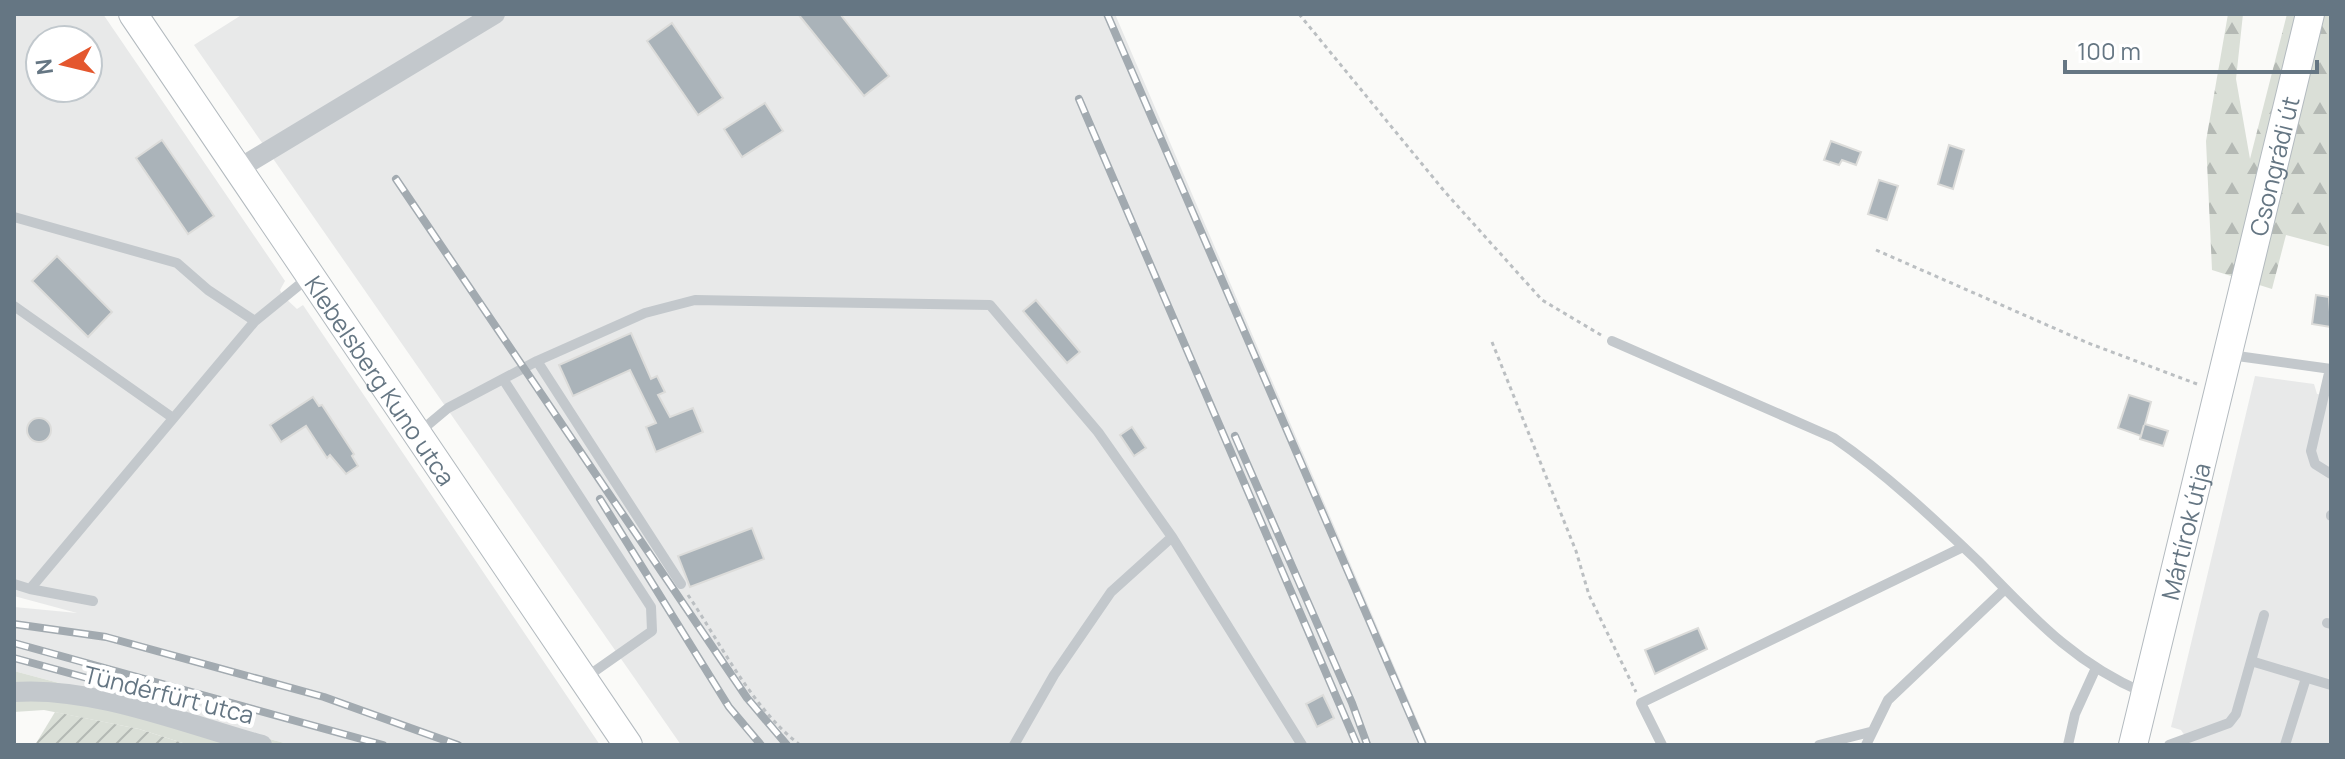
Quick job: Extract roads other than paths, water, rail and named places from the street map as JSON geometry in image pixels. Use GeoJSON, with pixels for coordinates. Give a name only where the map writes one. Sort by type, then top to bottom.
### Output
{"type":"FeatureCollection","features":[{"type":"Feature","properties":{"kind":"street","name":"Klebelsberg Kuno utca"},"geometry":{"type":"LineString","coordinates":[[133,14],[628,745]]}},
{"type":"Feature","properties":{"kind":"street"},"geometry":{"type":"LineString","coordinates":[[238,169],[495,14]]}},
{"type":"Feature","properties":{"kind":"street","name":"Csongrádi út"},"geometry":{"type":"LineString","coordinates":[[2237,319],[2310,14]]}},
{"type":"Feature","properties":{"kind":"street","name":"Mártírok útja"},"geometry":{"type":"LineString","coordinates":[[2133,745],[2237,319]]}},
{"type":"Feature","properties":{"kind":"street","name":"Tündérfürt utca"},"geometry":{"type":"LineString","coordinates":[[14,692],[99,700],[262,745]]}},
{"type":"Feature","properties":{"kind":"lane"},"geometry":{"type":"LineString","coordinates":[[14,217],[177,263],[208,290],[255,321]]}},
{"type":"Feature","properties":{"kind":"lane"},"geometry":{"type":"LineString","coordinates":[[30,589],[255,321],[311,276]]}},
{"type":"Feature","properties":{"kind":"lane"},"geometry":{"type":"LineString","coordinates":[[416,435],[448,408],[537,361],[645,313],[695,300],[990,305],[1098,432],[1172,537],[1302,745]]}},
{"type":"Feature","properties":{"kind":"lane"},"geometry":{"type":"LineString","coordinates":[[14,306],[173,418]]}},
{"type":"Feature","properties":{"kind":"lane"},"geometry":{"type":"LineString","coordinates":[[1612,341],[1834,438],[1861,456],[2095,670],[2146,694]]}},
{"type":"Feature","properties":{"kind":"lane"},"geometry":{"type":"LineString","coordinates":[[2228,355],[2331,369],[2311,451],[2315,464],[2331,474]]}},
{"type":"Feature","properties":{"kind":"lane"},"geometry":{"type":"LineString","coordinates":[[537,361],[681,584]]}},
{"type":"Feature","properties":{"kind":"lane"},"geometry":{"type":"LineString","coordinates":[[503,379],[651,607],[652,631],[583,680]]}},
{"type":"Feature","properties":{"kind":"lane"},"geometry":{"type":"LineString","coordinates":[[1014,745],[1054,675],[1111,592],[1172,537]]}},
{"type":"Feature","properties":{"kind":"lane"},"geometry":{"type":"LineString","coordinates":[[1662,745],[1641,703],[1963,547]]}},
{"type":"Feature","properties":{"kind":"lane"},"geometry":{"type":"LineString","coordinates":[[14,584],[93,601]]}},
{"type":"Feature","properties":{"kind":"lane"},"geometry":{"type":"LineString","coordinates":[[1866,745],[1888,700],[2005,589]]}},
{"type":"Feature","properties":{"kind":"lane"},"geometry":{"type":"LineString","coordinates":[[2169,745],[2229,723],[2236,714],[2264,615]]}},
{"type":"Feature","properties":{"kind":"lane"},"geometry":{"type":"LineString","coordinates":[[2251,661],[2331,685]]}},
{"type":"Feature","properties":{"kind":"lane"},"geometry":{"type":"LineString","coordinates":[[2068,745],[2075,714],[2095,670]]}},
{"type":"Feature","properties":{"kind":"lane"},"geometry":{"type":"LineString","coordinates":[[2285,745],[2306,678]]}},
{"type":"Feature","properties":{"kind":"lane"},"geometry":{"type":"LineString","coordinates":[[1819,745],[1870,732]]}},
{"type":"Feature","properties":{"kind":"railway"},"geometry":{"type":"LineString","coordinates":[[1107,14],[1423,745]]}},
{"type":"Feature","properties":{"kind":"railway"},"geometry":{"type":"LineString","coordinates":[[1079,99],[1357,745]]}},
{"type":"Feature","properties":{"kind":"railway"},"geometry":{"type":"LineString","coordinates":[[396,179],[747,698],[787,745]]}},
{"type":"Feature","properties":{"kind":"railway"},"geometry":{"type":"LineString","coordinates":[[1235,436],[1367,744]]}},
{"type":"Feature","properties":{"kind":"railway"},"geometry":{"type":"LineString","coordinates":[[600,499],[729,707],[761,745]]}},
{"type":"Feature","properties":{"kind":"railway"},"geometry":{"type":"LineString","coordinates":[[14,624],[106,637],[324,697],[458,745]]}},
{"type":"Feature","properties":{"kind":"railway"},"geometry":{"type":"LineString","coordinates":[[14,643],[383,745]]}},
{"type":"Feature","properties":{"kind":"railway"},"geometry":{"type":"LineString","coordinates":[[14,658],[87,678],[146,689]]}}]}
